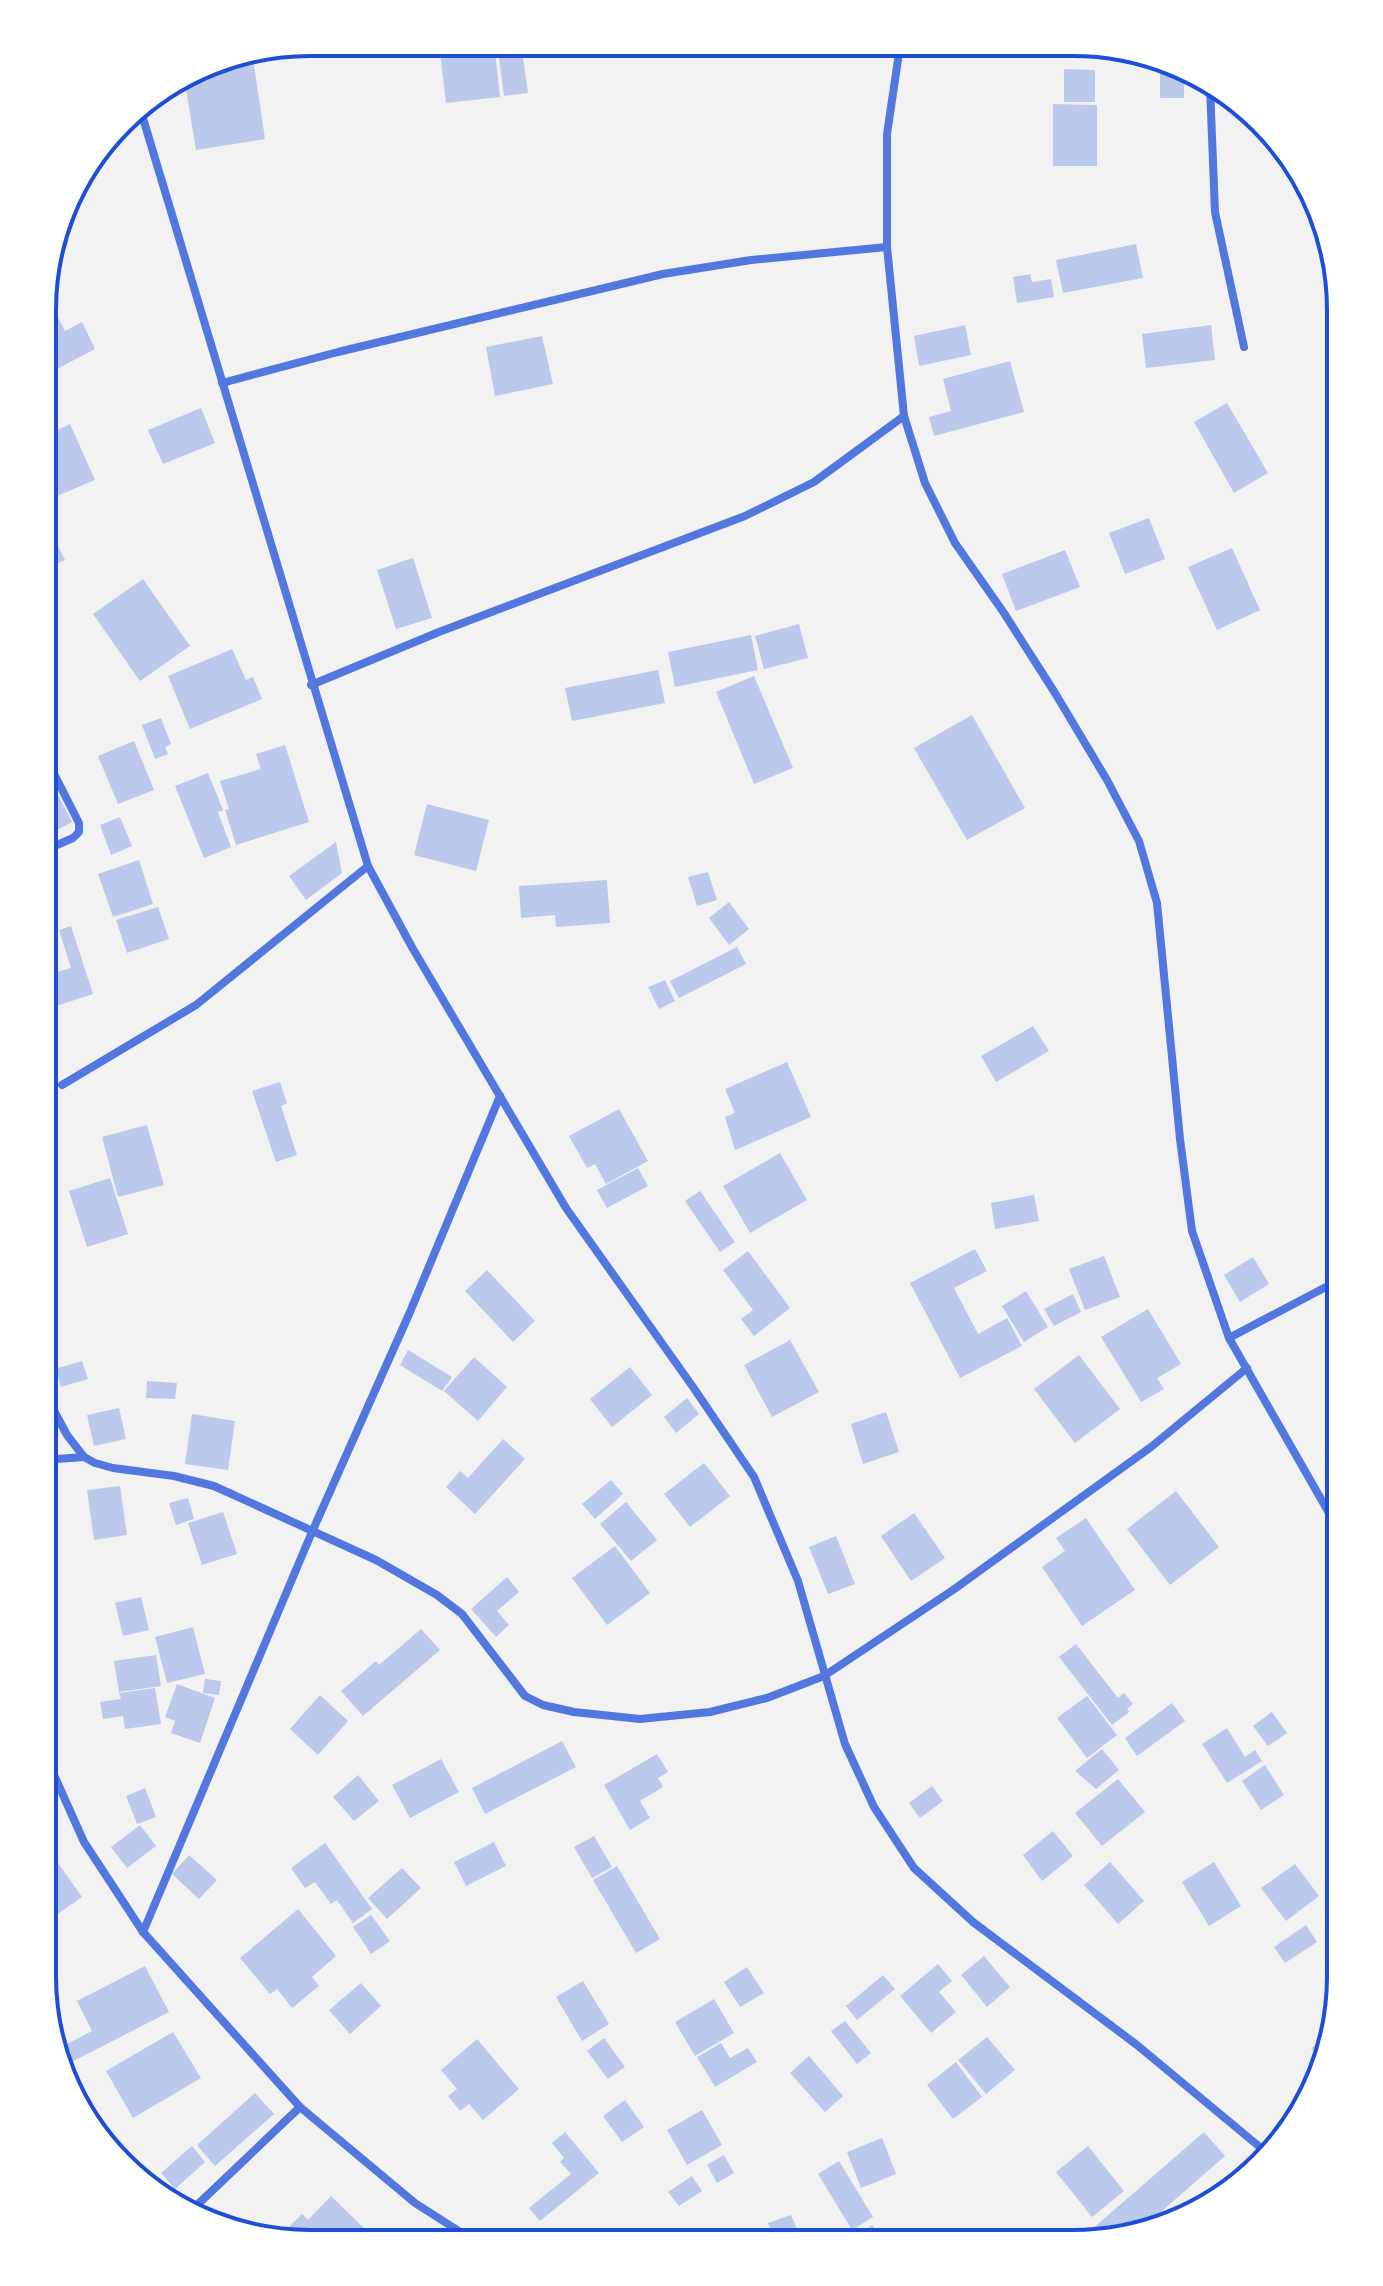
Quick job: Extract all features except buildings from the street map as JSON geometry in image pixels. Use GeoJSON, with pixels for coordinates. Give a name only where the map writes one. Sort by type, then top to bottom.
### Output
{"type":"FeatureCollection","features":[{"type":"Feature","properties":{"kind":"street"},"geometry":{"type":"LineString","coordinates":[[899,56],[887,134],[887,247],[904,416],[925,483],[955,543],[1055,693],[1139,841],[1157,903],[1192,1231],[1229,1338],[1326,1508]]}},
{"type":"Feature","properties":{"kind":"street"},"geometry":{"type":"LineString","coordinates":[[1210,97],[1215,212],[1244,347]]}},
{"type":"Feature","properties":{"kind":"street"},"geometry":{"type":"LineString","coordinates":[[143,119],[311,685],[368,866],[566,1208],[754,1477],[798,1581],[845,1744],[874,1807],[914,1868],[973,1922],[1137,2045],[1260,2147]]}},
{"type":"Feature","properties":{"kind":"street"},"geometry":{"type":"LineString","coordinates":[[222,383],[663,274],[751,260],[887,247]]}},
{"type":"Feature","properties":{"kind":"street"},"geometry":{"type":"LineString","coordinates":[[311,685],[439,632],[745,516],[814,482],[904,416]]}},
{"type":"Feature","properties":{"kind":"street"},"geometry":{"type":"LineString","coordinates":[[56,778],[79,823],[79,832],[73,838],[56,845]]}},
{"type":"Feature","properties":{"kind":"street"},"geometry":{"type":"LineString","coordinates":[[62,1085],[196,1005],[368,866]]}},
{"type":"Feature","properties":{"kind":"street"},"geometry":{"type":"LineString","coordinates":[[143,1932],[500,1096]]}},
{"type":"Feature","properties":{"kind":"street"},"geometry":{"type":"LineString","coordinates":[[1229,1338],[1326,1287]]}},
{"type":"Feature","properties":{"kind":"street"},"geometry":{"type":"LineString","coordinates":[[56,1415],[84,1457],[95,1463],[214,1486],[376,1560],[437,1595],[462,1614],[525,1696],[543,1705],[574,1712],[640,1719],[696,1714],[767,1698],[824,1676],[953,1590],[1126,1466],[1247,1368]]}},
{"type":"Feature","properties":{"kind":"street"},"geometry":{"type":"LineString","coordinates":[[56,1459],[84,1457]]}},
{"type":"Feature","properties":{"kind":"street"},"geometry":{"type":"LineString","coordinates":[[56,1779],[84,1842],[143,1932],[300,2107],[415,2203],[457,2230]]}},
{"type":"Feature","properties":{"kind":"street"},"geometry":{"type":"LineString","coordinates":[[198,2204],[300,2107]]}}]}
